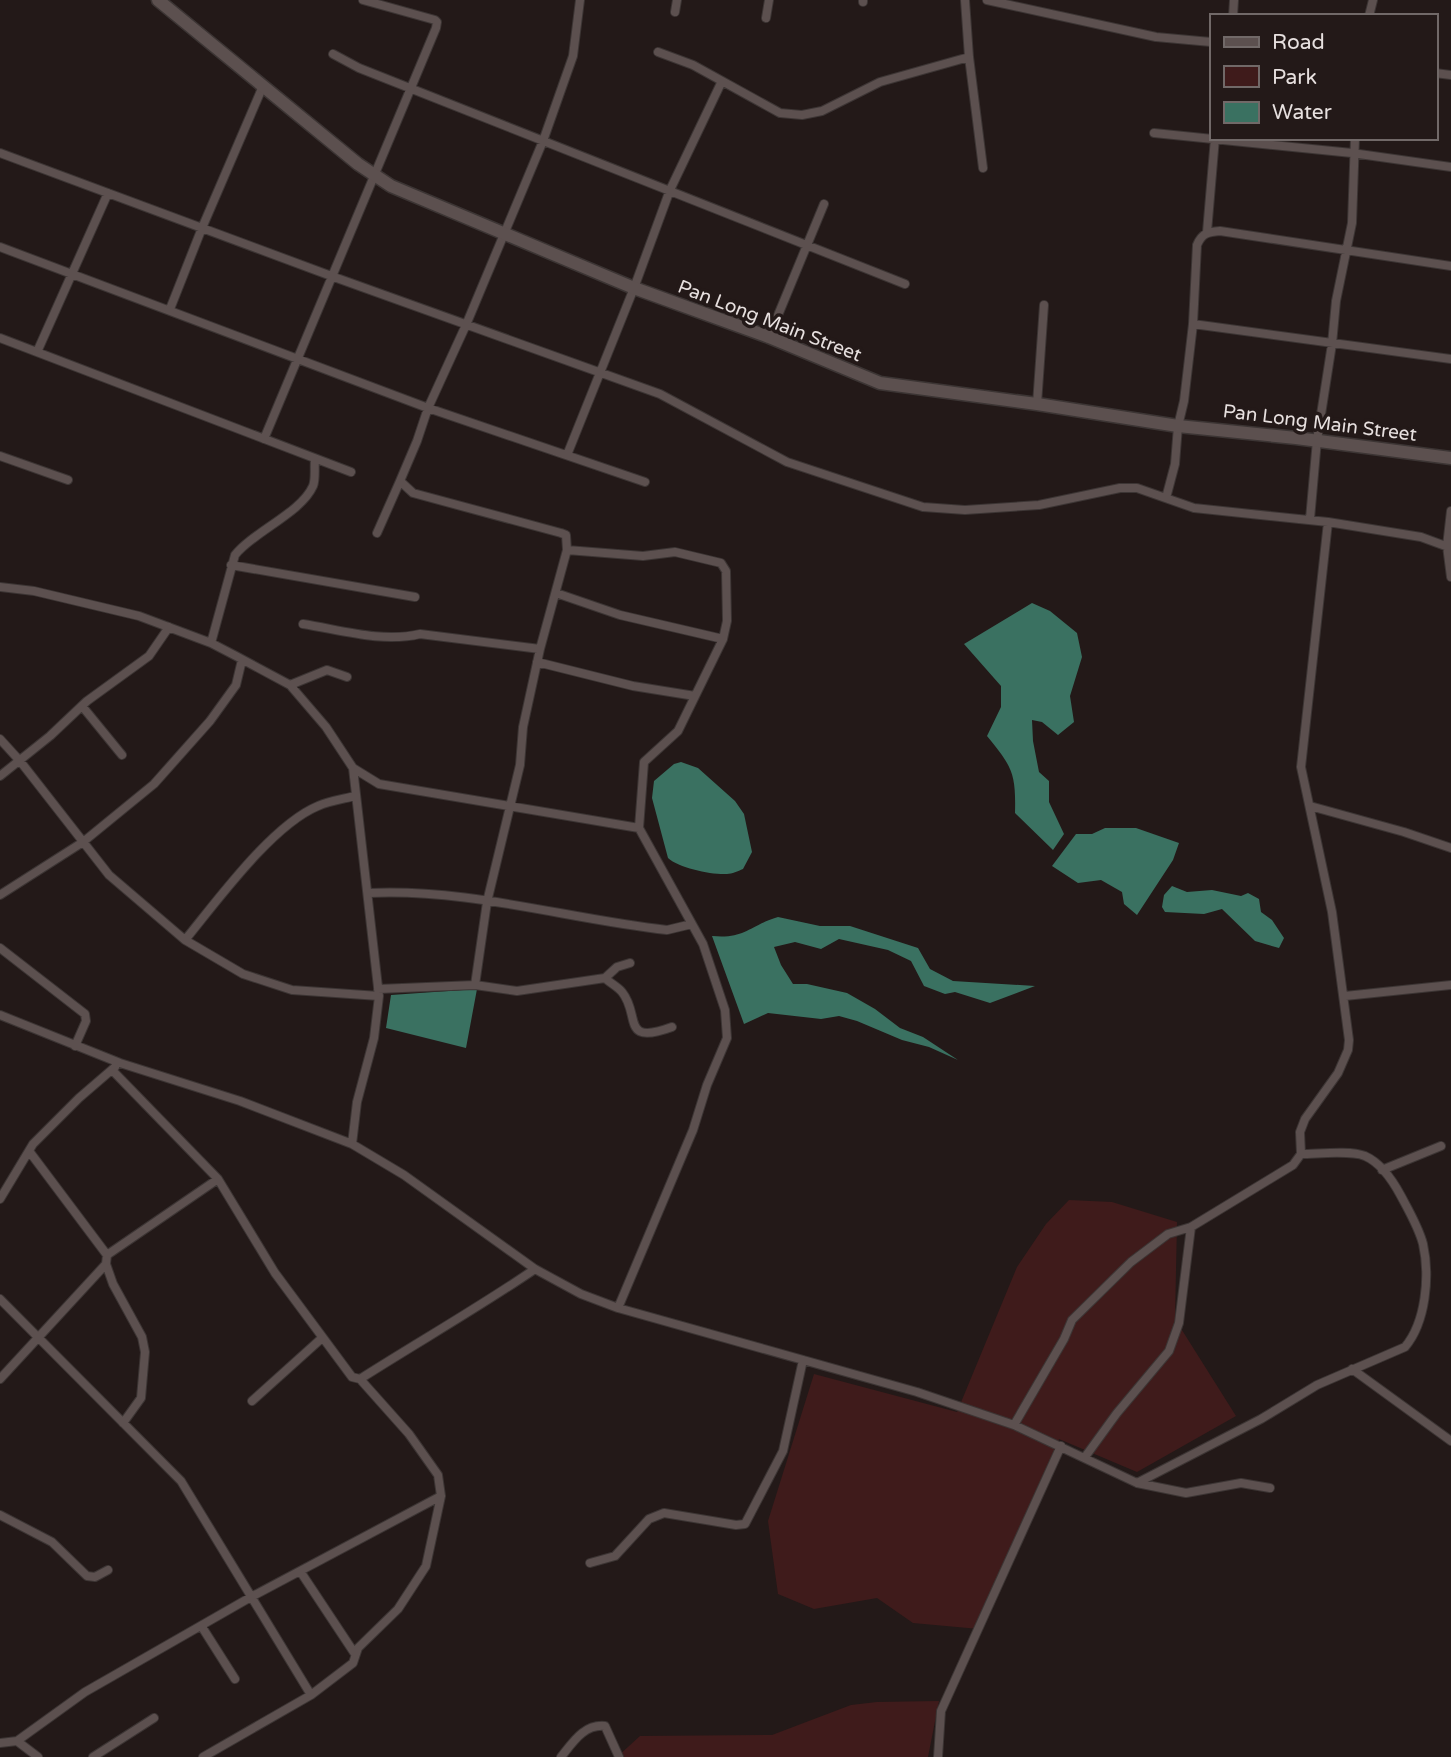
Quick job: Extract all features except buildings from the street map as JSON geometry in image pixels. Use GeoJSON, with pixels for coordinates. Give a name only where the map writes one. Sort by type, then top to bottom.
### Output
{"type":"FeatureCollection","features":[{"type":"Feature","properties":{"kind":"street","name":"Pan Long Main Street"},"geometry":{"type":"LineString","coordinates":[[158,0],[373,176],[634,288],[769,337],[880,383],[1178,426],[1451,457]]}},
{"type":"Feature","properties":{"kind":"street"},"geometry":{"type":"LineString","coordinates":[[264,439],[334,277],[437,22],[363,0]]}},
{"type":"Feature","properties":{"kind":"street"},"geometry":{"type":"LineString","coordinates":[[377,533],[543,141],[573,56],[580,0]]}},
{"type":"Feature","properties":{"kind":"street"},"geometry":{"type":"LineString","coordinates":[[675,12],[677,0]]}},
{"type":"Feature","properties":{"kind":"street"},"geometry":{"type":"LineString","coordinates":[[766,18],[769,0]]}},
{"type":"Feature","properties":{"kind":"street"},"geometry":{"type":"LineString","coordinates":[[965,0],[968,57],[983,168]]}},
{"type":"Feature","properties":{"kind":"street"},"geometry":{"type":"LineString","coordinates":[[987,0],[1156,37],[1210,42]]}},
{"type":"Feature","properties":{"kind":"street"},"geometry":{"type":"LineString","coordinates":[[658,52],[693,65],[780,113],[802,115],[822,111],[880,82],[968,57]]}},
{"type":"Feature","properties":{"kind":"street"},"geometry":{"type":"LineString","coordinates":[[332,54],[543,141],[905,284]]}},
{"type":"Feature","properties":{"kind":"street"},"geometry":{"type":"LineString","coordinates":[[567,455],[670,190],[722,81]]}},
{"type":"Feature","properties":{"kind":"street"},"geometry":{"type":"LineString","coordinates":[[170,309],[263,86]]}},
{"type":"Feature","properties":{"kind":"street"},"geometry":{"type":"LineString","coordinates":[[1154,134],[1210,139]]}},
{"type":"Feature","properties":{"kind":"street"},"geometry":{"type":"LineString","coordinates":[[1206,232],[1214,140]]}},
{"type":"Feature","properties":{"kind":"street"},"geometry":{"type":"LineString","coordinates":[[1224,140],[1352,153],[1451,167]]}},
{"type":"Feature","properties":{"kind":"street"},"geometry":{"type":"LineString","coordinates":[[1310,519],[1317,440],[1336,301],[1352,223],[1354,140]]}},
{"type":"Feature","properties":{"kind":"street"},"geometry":{"type":"LineString","coordinates":[[0,153],[660,394],[787,462],[923,506],[965,510],[1039,505],[1120,488],[1136,488],[1194,508],[1310,519],[1421,537],[1449,547]]}},
{"type":"Feature","properties":{"kind":"street"},"geometry":{"type":"LineString","coordinates":[[37,352],[108,193]]}},
{"type":"Feature","properties":{"kind":"street"},"geometry":{"type":"LineString","coordinates":[[769,337],[824,204]]}},
{"type":"Feature","properties":{"kind":"street"},"geometry":{"type":"LineString","coordinates":[[1166,498],[1175,464],[1178,426],[1183,407],[1193,324],[1197,246],[1206,232],[1220,230],[1451,266]]}},
{"type":"Feature","properties":{"kind":"street"},"geometry":{"type":"LineString","coordinates":[[0,247],[428,408],[645,482]]}},
{"type":"Feature","properties":{"kind":"street"},"geometry":{"type":"LineString","coordinates":[[1037,404],[1044,305]]}},
{"type":"Feature","properties":{"kind":"street"},"geometry":{"type":"LineString","coordinates":[[1193,324],[1451,359]]}},
{"type":"Feature","properties":{"kind":"street"},"geometry":{"type":"LineString","coordinates":[[0,338],[351,472]]}},
{"type":"Feature","properties":{"kind":"street"},"geometry":{"type":"LineString","coordinates":[[0,456],[68,480]]}},
{"type":"Feature","properties":{"kind":"street"},"geometry":{"type":"LineString","coordinates":[[211,643],[231,565],[241,547],[279,520],[303,498],[313,485],[315,458]]}},
{"type":"Feature","properties":{"kind":"street"},"geometry":{"type":"LineString","coordinates":[[400,481],[413,493],[566,535],[567,550],[537,662],[523,727],[520,765],[487,902],[475,985]]}},
{"type":"Feature","properties":{"kind":"street"},"geometry":{"type":"LineString","coordinates":[[1451,511],[1451,578]]}},
{"type":"Feature","properties":{"kind":"street"},"geometry":{"type":"LineString","coordinates":[[1014,1425],[1064,1339],[1072,1320],[1131,1262],[1168,1234],[1191,1227],[1293,1165],[1301,1154],[1300,1132],[1305,1119],[1338,1073],[1348,1050],[1345,996],[1332,912],[1301,767],[1328,522]]}},
{"type":"Feature","properties":{"kind":"street"},"geometry":{"type":"LineString","coordinates":[[567,550],[642,556],[675,552],[721,563],[726,571],[727,621],[723,639],[678,731],[644,762],[639,828],[703,944],[725,1010],[727,1038],[707,1085],[693,1130],[618,1308]]}},
{"type":"Feature","properties":{"kind":"street"},"geometry":{"type":"LineString","coordinates":[[231,565],[415,597]]}},
{"type":"Feature","properties":{"kind":"street"},"geometry":{"type":"LineString","coordinates":[[0,587],[34,591],[139,615],[211,643],[290,685],[326,727],[353,768],[379,784],[639,828]]}},
{"type":"Feature","properties":{"kind":"street"},"geometry":{"type":"LineString","coordinates":[[556,593],[621,615],[723,639]]}},
{"type":"Feature","properties":{"kind":"street"},"geometry":{"type":"LineString","coordinates":[[303,624],[384,638],[420,634],[540,649]]}},
{"type":"Feature","properties":{"kind":"street"},"geometry":{"type":"LineString","coordinates":[[0,775],[20,761],[82,706],[149,656],[169,627]]}},
{"type":"Feature","properties":{"kind":"street"},"geometry":{"type":"LineString","coordinates":[[0,895],[83,842],[154,784],[210,721],[236,685],[242,660]]}},
{"type":"Feature","properties":{"kind":"street"},"geometry":{"type":"LineString","coordinates":[[537,662],[633,686],[695,696]]}},
{"type":"Feature","properties":{"kind":"street"},"geometry":{"type":"LineString","coordinates":[[290,685],[327,670],[347,677]]}},
{"type":"Feature","properties":{"kind":"street"},"geometry":{"type":"LineString","coordinates":[[82,706],[121,755]]}},
{"type":"Feature","properties":{"kind":"street"},"geometry":{"type":"LineString","coordinates":[[0,740],[20,761],[109,875],[185,940],[243,974],[292,990],[379,993],[475,985],[517,991],[605,978],[617,967],[629,963]]}},
{"type":"Feature","properties":{"kind":"street"},"geometry":{"type":"LineString","coordinates":[[352,1144],[357,1102],[373,1038],[379,993],[353,768]]}},
{"type":"Feature","properties":{"kind":"street"},"geometry":{"type":"LineString","coordinates":[[185,940],[254,856],[299,816],[318,806],[355,796]]}},
{"type":"Feature","properties":{"kind":"street"},"geometry":{"type":"LineString","coordinates":[[1310,806],[1451,846]]}},
{"type":"Feature","properties":{"kind":"street"},"geometry":{"type":"LineString","coordinates":[[368,893],[395,891],[471,898],[667,930],[692,925]]}},
{"type":"Feature","properties":{"kind":"street"},"geometry":{"type":"LineString","coordinates":[[0,947],[85,1014],[86,1021],[75,1046]]}},
{"type":"Feature","properties":{"kind":"street"},"geometry":{"type":"LineString","coordinates":[[605,978],[622,991],[629,1004],[632,1020],[641,1031],[654,1034],[672,1027]]}},
{"type":"Feature","properties":{"kind":"street"},"geometry":{"type":"LineString","coordinates":[[1345,996],[1451,985]]}},
{"type":"Feature","properties":{"kind":"street"},"geometry":{"type":"LineString","coordinates":[[0,1015],[120,1063],[240,1101],[352,1144],[404,1175],[535,1269],[580,1294],[618,1308],[918,1392],[1014,1425],[1137,1483],[1186,1493],[1241,1483],[1270,1488]]}},
{"type":"Feature","properties":{"kind":"street"},"geometry":{"type":"LineString","coordinates":[[0,1199],[29,1151],[52,1124],[120,1063]]}},
{"type":"Feature","properties":{"kind":"street"},"geometry":{"type":"LineString","coordinates":[[111,1070],[218,1179],[275,1273],[322,1338],[352,1377],[360,1380],[409,1434],[438,1475],[441,1496],[426,1566],[398,1609],[355,1654],[353,1663],[311,1695],[204,1757]]}},
{"type":"Feature","properties":{"kind":"street"},"geometry":{"type":"LineString","coordinates":[[1382,1170],[1441,1146]]}},
{"type":"Feature","properties":{"kind":"street"},"geometry":{"type":"LineString","coordinates":[[29,1151],[107,1260],[113,1284],[142,1337],[145,1352],[141,1398],[123,1423]]}},
{"type":"Feature","properties":{"kind":"street"},"geometry":{"type":"LineString","coordinates":[[1137,1483],[1261,1419],[1317,1385],[1405,1348],[1418,1325],[1426,1281],[1423,1244],[1394,1183],[1365,1156],[1301,1154]]}},
{"type":"Feature","properties":{"kind":"street"},"geometry":{"type":"LineString","coordinates":[[0,1379],[107,1260],[218,1179]]}},
{"type":"Feature","properties":{"kind":"street"},"geometry":{"type":"LineString","coordinates":[[1085,1457],[1116,1413],[1169,1351],[1179,1323],[1191,1227]]}},
{"type":"Feature","properties":{"kind":"street"},"geometry":{"type":"LineString","coordinates":[[360,1380],[535,1269]]}},
{"type":"Feature","properties":{"kind":"street"},"geometry":{"type":"LineString","coordinates":[[0,1299],[181,1481],[311,1695]]}},
{"type":"Feature","properties":{"kind":"street"},"geometry":{"type":"LineString","coordinates":[[252,1401],[322,1338]]}},
{"type":"Feature","properties":{"kind":"street"},"geometry":{"type":"LineString","coordinates":[[590,1563],[615,1556],[649,1519],[664,1513],[736,1525],[745,1524],[783,1451],[803,1360]]}},
{"type":"Feature","properties":{"kind":"street"},"geometry":{"type":"LineString","coordinates":[[1352,1369],[1451,1441]]}},
{"type":"Feature","properties":{"kind":"street"},"geometry":{"type":"LineString","coordinates":[[938,1757],[941,1711],[1061,1446]]}},
{"type":"Feature","properties":{"kind":"street"},"geometry":{"type":"LineString","coordinates":[[0,1743],[17,1741],[85,1692],[251,1597],[441,1496]]}},
{"type":"Feature","properties":{"kind":"street"},"geometry":{"type":"LineString","coordinates":[[0,1515],[51,1542],[87,1576],[95,1577],[108,1570]]}},
{"type":"Feature","properties":{"kind":"street"},"geometry":{"type":"LineString","coordinates":[[300,1571],[355,1654]]}},
{"type":"Feature","properties":{"kind":"street"},"geometry":{"type":"LineString","coordinates":[[202,1627],[235,1679]]}},
{"type":"Feature","properties":{"kind":"street"},"geometry":{"type":"LineString","coordinates":[[93,1757],[154,1718]]}},
{"type":"Feature","properties":{"kind":"street"},"geometry":{"type":"LineString","coordinates":[[561,1757],[583,1732],[594,1725],[605,1726],[619,1757]]}},
{"type":"Feature","properties":{"kind":"street"},"geometry":{"type":"LineString","coordinates":[[17,1741],[38,1757]]}},
{"type":"Feature","properties":{"kind":"green space"},"geometry":{"type":"Polygon","coordinates":[[[1069,1200],[1112,1202],[1177,1222],[1175,1319],[1236,1416],[1137,1472],[1059,1439],[979,1629],[913,1623],[877,1598],[814,1609],[778,1594],[768,1521],[814,1374],[957,1412],[1017,1267],[1046,1224],[1069,1200]]]}},
{"type":"Feature","properties":{"kind":"green space"},"geometry":{"type":"Polygon","coordinates":[[[939,1701],[928,1757],[617,1757],[640,1736],[772,1735],[851,1705],[939,1701]]]}},
{"type":"Feature","properties":{"kind":"water"},"geometry":{"type":"Polygon","coordinates":[[[1032,603],[1050,611],[1077,633],[1082,657],[1070,696],[1074,722],[1058,735],[1042,722],[1032,720],[1039,772],[1049,781],[1049,802],[1064,834],[1053,850],[1015,813],[1015,788],[1011,771],[987,736],[1001,707],[1001,686],[964,644],[1032,603]]]}},
{"type":"Feature","properties":{"kind":"water"},"geometry":{"type":"Polygon","coordinates":[[[681,762],[698,768],[735,801],[744,814],[752,852],[743,869],[729,874],[713,873],[688,868],[668,858],[652,798],[654,781],[674,764],[681,762]]]}},
{"type":"Feature","properties":{"kind":"water"},"geometry":{"type":"Polygon","coordinates":[[[1105,828],[1136,828],[1179,843],[1173,860],[1137,915],[1124,904],[1122,892],[1101,880],[1078,883],[1052,866],[1076,834],[1092,834],[1105,828]]]}},
{"type":"Feature","properties":{"kind":"water"},"geometry":{"type":"Polygon","coordinates":[[[1172,886],[1187,892],[1212,890],[1241,896],[1248,893],[1259,899],[1261,912],[1272,920],[1284,938],[1279,948],[1255,941],[1222,909],[1204,914],[1165,912],[1162,907],[1164,895],[1172,886]]]}},
{"type":"Feature","properties":{"kind":"water"},"geometry":{"type":"Polygon","coordinates":[[[778,917],[820,926],[850,926],[918,948],[930,969],[953,981],[1035,986],[990,1003],[955,992],[945,994],[924,986],[911,961],[888,950],[839,939],[821,949],[795,942],[774,947],[793,984],[807,984],[847,993],[900,1028],[923,1037],[958,1060],[929,1047],[902,1040],[839,1016],[821,1019],[768,1013],[744,1024],[712,936],[740,934],[778,917]]]}},
{"type":"Feature","properties":{"kind":"water"},"geometry":{"type":"Polygon","coordinates":[[[477,989],[466,1048],[386,1028],[391,995],[477,989]]]}}]}
